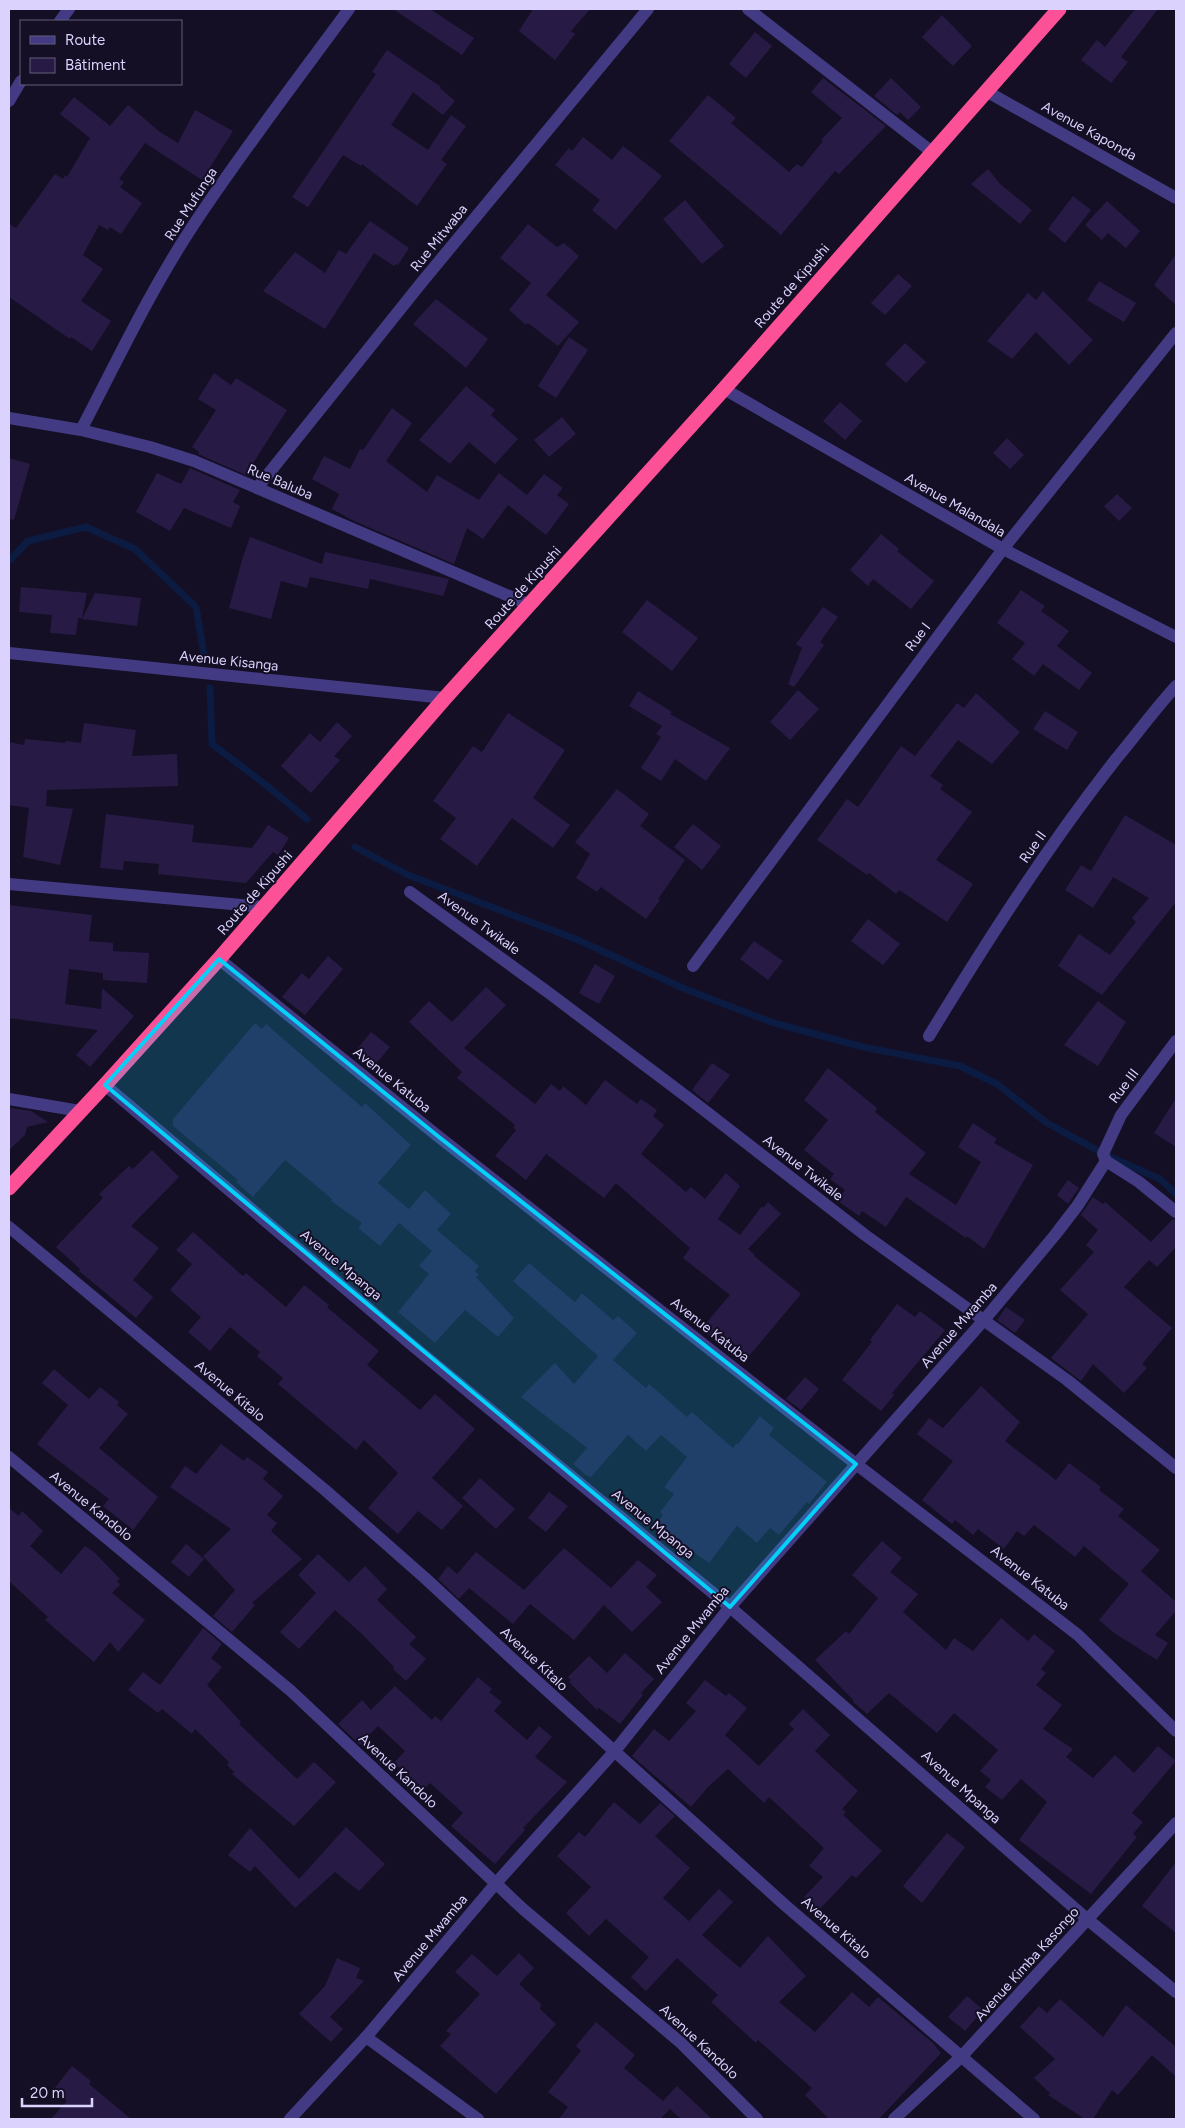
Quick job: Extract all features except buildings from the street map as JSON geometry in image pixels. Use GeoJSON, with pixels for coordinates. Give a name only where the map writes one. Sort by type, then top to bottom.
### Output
{"type":"FeatureCollection","features":[{"type":"Feature","properties":{"kind":"highway","name":"Route de Kipushi"},"geometry":{"type":"LineString","coordinates":[[9,1188],[219,959],[446,698],[724,389],[1059,9]]}},
{"type":"Feature","properties":{"kind":"street"},"geometry":{"type":"LineString","coordinates":[[61,20],[68,9]]}},
{"type":"Feature","properties":{"kind":"street","name":"Rue Mufunga"},"geometry":{"type":"LineString","coordinates":[[81,430],[140,315],[193,225],[256,134],[349,9]]}},
{"type":"Feature","properties":{"kind":"street","name":"Rue Mitwaba"},"geometry":{"type":"LineString","coordinates":[[257,488],[428,274],[648,9]]}},
{"type":"Feature","properties":{"kind":"street"},"geometry":{"type":"LineString","coordinates":[[748,9],[932,152]]}},
{"type":"Feature","properties":{"kind":"street"},"geometry":{"type":"LineString","coordinates":[[9,101],[20,83]]}},
{"type":"Feature","properties":{"kind":"street","name":"Avenue Kaponda"},"geometry":{"type":"LineString","coordinates":[[986,91],[1176,198]]}},
{"type":"Feature","properties":{"kind":"street","name":"Rue I"},"geometry":{"type":"LineString","coordinates":[[692,966],[1002,549],[1176,334]]}},
{"type":"Feature","properties":{"kind":"street","name":"Avenue Malandala"},"geometry":{"type":"LineString","coordinates":[[724,389],[1002,549],[1176,637]]}},
{"type":"Feature","properties":{"kind":"street","name":"Rue Baluba"},"geometry":{"type":"LineString","coordinates":[[9,418],[81,430],[150,447],[194,461],[530,605]]}},
{"type":"Feature","properties":{"kind":"street","name":"Avenue Kisanga"},"geometry":{"type":"LineString","coordinates":[[9,654],[446,698]]}},
{"type":"Feature","properties":{"kind":"street","name":"Rue II"},"geometry":{"type":"LineString","coordinates":[[928,1036],[998,924],[1045,856],[1091,792],[1176,686]]}},
{"type":"Feature","properties":{"kind":"street"},"geometry":{"type":"LineString","coordinates":[[9,884],[264,907]]}},
{"type":"Feature","properties":{"kind":"street","name":"Avenue Twikale"},"geometry":{"type":"LineString","coordinates":[[410,892],[549,993],[691,1100],[865,1235],[1067,1380],[1176,1468]]}},
{"type":"Feature","properties":{"kind":"street","name":"Avenue Katuba"},"geometry":{"type":"LineString","coordinates":[[219,959],[446,1144],[1078,1635],[1176,1731]]}},
{"type":"Feature","properties":{"kind":"street","name":"Rue III"},"geometry":{"type":"LineString","coordinates":[[1105,1157],[1121,1115],[1176,1041]]}},
{"type":"Feature","properties":{"kind":"street","name":"Avenue Mpanga"},"geometry":{"type":"LineString","coordinates":[[105,1085],[413,1346],[730,1607],[1087,1919],[1176,1992]]}},
{"type":"Feature","properties":{"kind":"street"},"geometry":{"type":"LineString","coordinates":[[9,1099],[80,1111]]}},
{"type":"Feature","properties":{"kind":"street"},"geometry":{"type":"LineString","coordinates":[[1105,1157],[1176,1212]]}},
{"type":"Feature","properties":{"kind":"street","name":"Avenue Mwamba"},"geometry":{"type":"LineString","coordinates":[[290,2119],[366,2037],[497,1882],[614,1752],[730,1607],[984,1320],[1055,1236],[1078,1205],[1105,1157]]}},
{"type":"Feature","properties":{"kind":"street","name":"Avenue Kitalo"},"geometry":{"type":"LineString","coordinates":[[9,1227],[325,1490],[794,1912],[1034,2119]]}},
{"type":"Feature","properties":{"kind":"street","name":"Avenue Kandolo"},"geometry":{"type":"LineString","coordinates":[[9,1457],[291,1691],[497,1882],[523,1909],[681,2043],[757,2119]]}},
{"type":"Feature","properties":{"kind":"street","name":"Avenue Kimba Kasongo"},"geometry":{"type":"LineString","coordinates":[[894,2119],[962,2056],[1176,1823]]}},
{"type":"Feature","properties":{"kind":"street"},"geometry":{"type":"LineString","coordinates":[[366,2037],[478,2119]]}},
{"type":"Feature","properties":{"kind":"highlighted area"},"geometry":{"type":"Polygon","coordinates":[[[219,959],[439,1137],[856,1464],[730,1607],[105,1085],[219,959]]]}},
{"type":"Feature","properties":{"kind":"waterway"},"geometry":{"type":"LineString","coordinates":[[9,561],[28,541],[86,527],[135,549],[196,607],[205,661]]}},
{"type":"Feature","properties":{"kind":"waterway"},"geometry":{"type":"LineString","coordinates":[[210,688],[212,744],[307,819]]}},
{"type":"Feature","properties":{"kind":"waterway"},"geometry":{"type":"LineString","coordinates":[[355,847],[408,875],[578,940],[685,989],[774,1023],[863,1047],[960,1066],[997,1084],[1047,1123],[1106,1155],[1160,1179],[1176,1194]]}}]}
